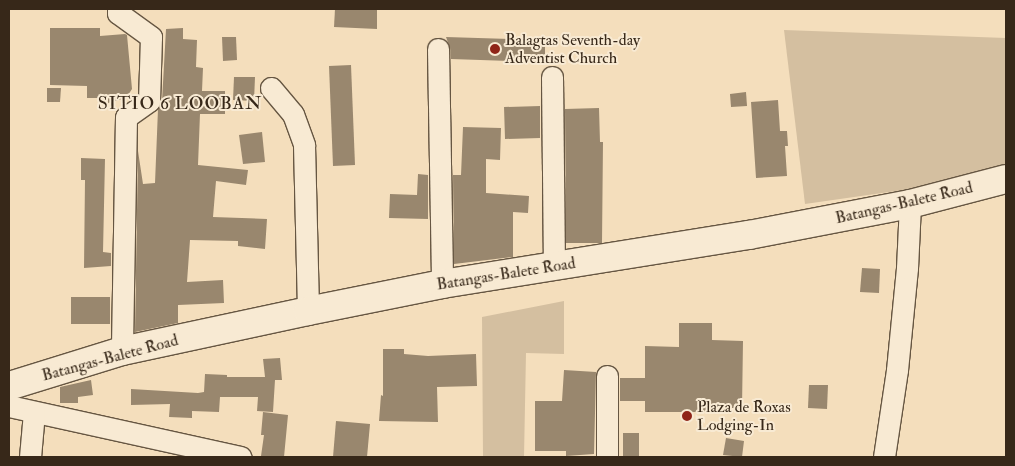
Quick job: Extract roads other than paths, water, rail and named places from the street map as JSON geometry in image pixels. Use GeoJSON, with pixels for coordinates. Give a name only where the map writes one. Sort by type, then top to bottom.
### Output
{"type":"FeatureCollection","features":[{"type":"Feature","properties":{"kind":"main road","name":"Batangas-Balete Road"},"geometry":{"type":"LineString","coordinates":[[9,386],[122,351],[308,311],[442,284],[749,235],[910,204],[1006,179]]}},
{"type":"Feature","properties":{"kind":"street"},"geometry":{"type":"LineString","coordinates":[[118,9],[118,13],[151,37],[149,101],[126,117],[122,351]]}},
{"type":"Feature","properties":{"kind":"street"},"geometry":{"type":"LineString","coordinates":[[438,49],[442,284]]}},
{"type":"Feature","properties":{"kind":"street"},"geometry":{"type":"LineString","coordinates":[[552,77],[554,266]]}},
{"type":"Feature","properties":{"kind":"street"},"geometry":{"type":"LineString","coordinates":[[271,88],[293,114],[304,145],[308,311]]}},
{"type":"Feature","properties":{"kind":"street"},"geometry":{"type":"LineString","coordinates":[[884,457],[907,268],[910,204]]}},
{"type":"Feature","properties":{"kind":"street"},"geometry":{"type":"LineString","coordinates":[[607,376],[607,457]]}},
{"type":"Feature","properties":{"kind":"street"},"geometry":{"type":"LineString","coordinates":[[9,406],[240,457]]}},
{"type":"Feature","properties":{"kind":"street"},"geometry":{"type":"LineString","coordinates":[[30,457],[34,412]]}},
{"type":"Feature","properties":{"kind":"place","name":"Balagtas Seventh-day Adventist Church"},"geometry":{"type":"Point","coordinates":[495,49]}},
{"type":"Feature","properties":{"kind":"place","name":"Plaza de Roxas Lodging-In"},"geometry":{"type":"Point","coordinates":[687,416]}},
{"type":"Feature","properties":{"kind":"district","name":"SITIO 6 LOOBAN"},"geometry":{"type":"Point","coordinates":[180,104]}}]}
